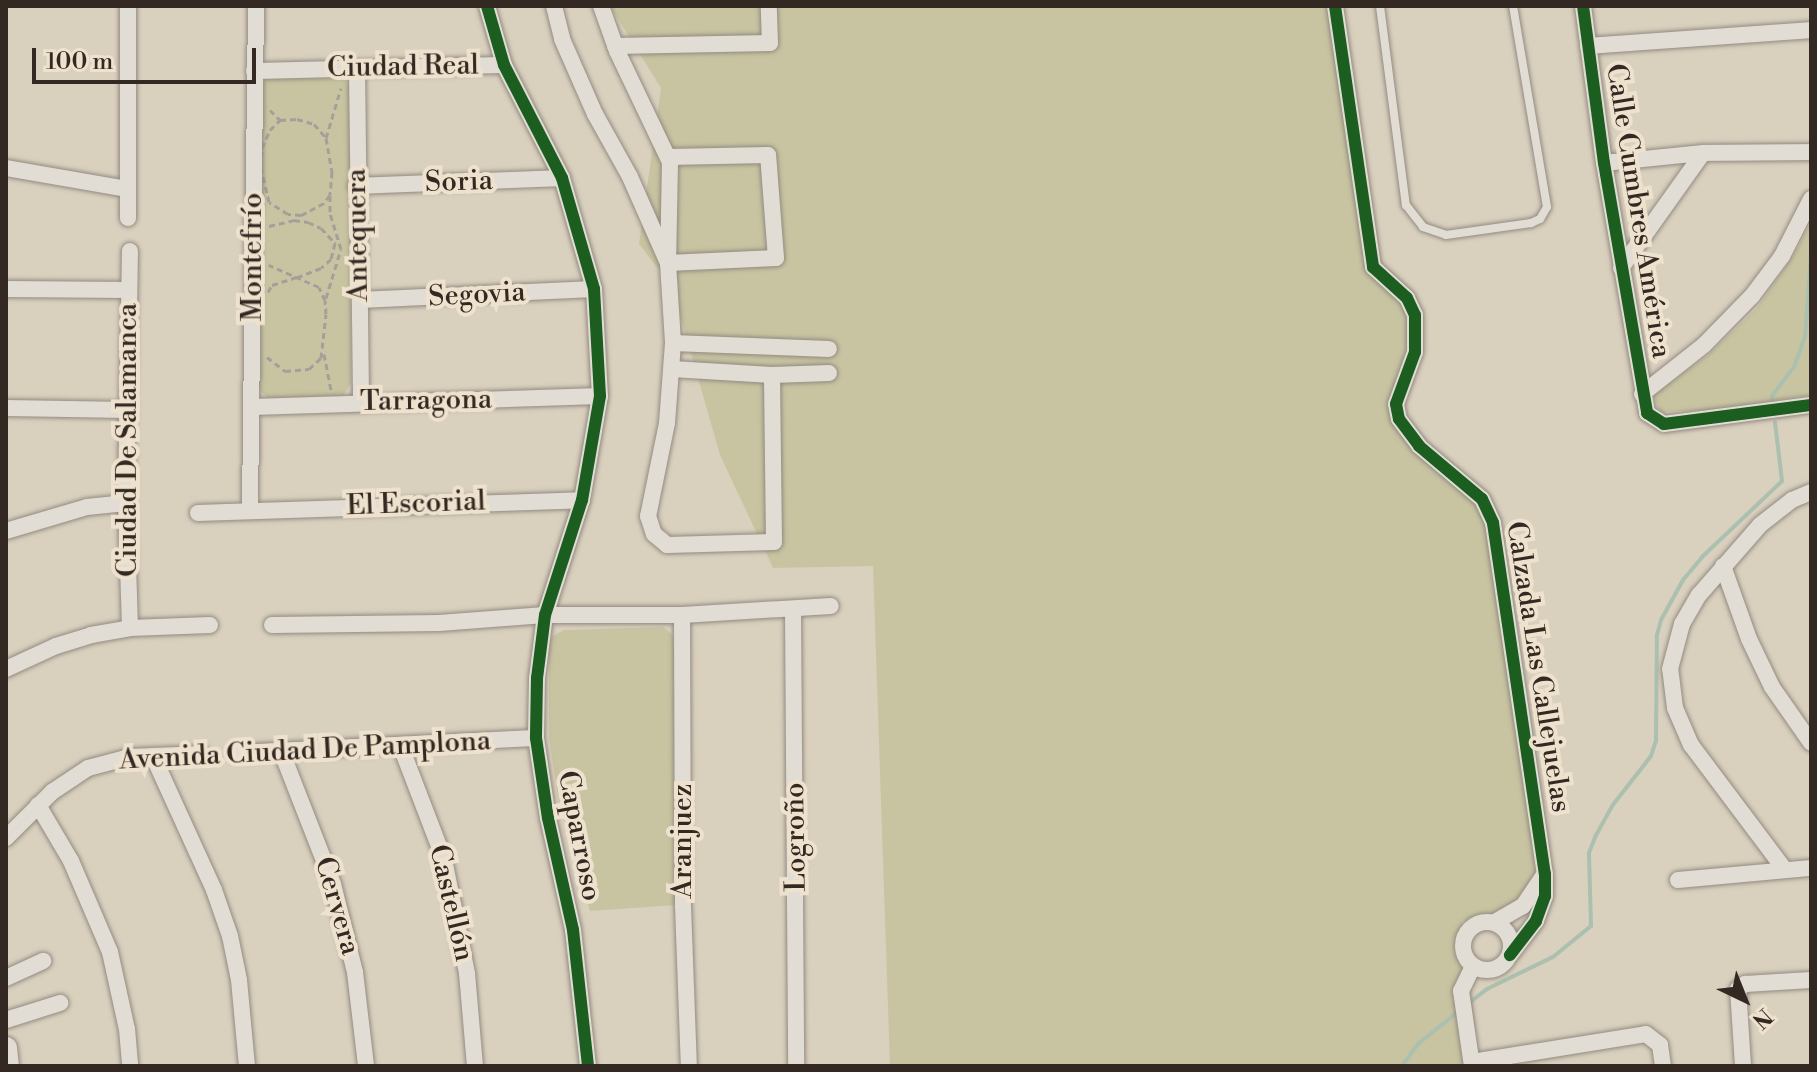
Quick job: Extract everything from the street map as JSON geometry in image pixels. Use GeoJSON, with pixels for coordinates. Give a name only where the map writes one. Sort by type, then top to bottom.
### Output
{"type":"FeatureCollection","features":[{"type":"Feature","properties":{"kind":"main road"},"geometry":{"type":"LineString","coordinates":[[6,1048],[8,1066]]}},
{"type":"Feature","properties":{"kind":"street"},"geometry":{"type":"LineString","coordinates":[[128,6],[128,218]]}},
{"type":"Feature","properties":{"kind":"street","name":"Montefrío"},"geometry":{"type":"LineString","coordinates":[[250,509],[256,6]]}},
{"type":"Feature","properties":{"kind":"street","name":"Caparroso"},"geometry":{"type":"LineString","coordinates":[[487,6],[504,65],[562,178],[594,289],[600,396],[582,500],[545,615],[537,678],[536,738],[548,818],[573,930],[588,1066]]}},
{"type":"Feature","properties":{"kind":"street"},"geometry":{"type":"LineString","coordinates":[[554,6],[562,39],[595,114],[630,177],[668,263]]}},
{"type":"Feature","properties":{"kind":"street"},"geometry":{"type":"LineString","coordinates":[[601,6],[615,46],[668,157],[672,369],[667,423],[648,516],[654,534],[667,545],[774,542],[772,375]]}},
{"type":"Feature","properties":{"kind":"street"},"geometry":{"type":"LineString","coordinates":[[615,46],[770,43],[769,6]]}},
{"type":"Feature","properties":{"kind":"street","name":"Calzada Las Callejuelas"},"geometry":{"type":"LineString","coordinates":[[1335,6],[1373,267],[1385,282],[1407,298],[1415,315],[1415,352],[1396,404],[1399,419],[1419,446],[1471,486],[1490,513],[1545,874],[1545,896],[1536,921],[1510,955]]}},
{"type":"Feature","properties":{"kind":"street","name":"Calle Cumbres América"},"geometry":{"type":"LineString","coordinates":[[1583,6],[1604,163],[1647,413],[1664,424],[1811,405]]}},
{"type":"Feature","properties":{"kind":"street"},"geometry":{"type":"LineString","coordinates":[[1588,46],[1811,30]]}},
{"type":"Feature","properties":{"kind":"street","name":"Ciudad Real"},"geometry":{"type":"LineString","coordinates":[[254,71],[357,73],[504,65]]}},
{"type":"Feature","properties":{"kind":"street","name":"Antequera"},"geometry":{"type":"LineString","coordinates":[[357,73],[361,402]]}},
{"type":"Feature","properties":{"kind":"street"},"geometry":{"type":"LineString","coordinates":[[1604,163],[1703,153],[1811,152]]}},
{"type":"Feature","properties":{"kind":"street"},"geometry":{"type":"LineString","coordinates":[[1621,268],[1703,153]]}},
{"type":"Feature","properties":{"kind":"street"},"geometry":{"type":"LineString","coordinates":[[668,157],[768,155],[776,258],[668,263]]}},
{"type":"Feature","properties":{"kind":"street"},"geometry":{"type":"LineString","coordinates":[[6,168],[127,189]]}},
{"type":"Feature","properties":{"kind":"street","name":"Soria"},"geometry":{"type":"LineString","coordinates":[[356,186],[562,178]]}},
{"type":"Feature","properties":{"kind":"street"},"geometry":{"type":"LineString","coordinates":[[1642,394],[1704,345],[1752,296],[1782,256],[1811,199]]}},
{"type":"Feature","properties":{"kind":"street","name":"Ciudad De Salamanca"},"geometry":{"type":"LineString","coordinates":[[130,251],[126,503],[130,628]]}},
{"type":"Feature","properties":{"kind":"street"},"geometry":{"type":"LineString","coordinates":[[6,289],[129,290]]}},
{"type":"Feature","properties":{"kind":"street","name":"Segovia"},"geometry":{"type":"LineString","coordinates":[[360,300],[594,289]]}},
{"type":"Feature","properties":{"kind":"street"},"geometry":{"type":"LineString","coordinates":[[673,343],[829,349]]}},
{"type":"Feature","properties":{"kind":"street"},"geometry":{"type":"LineString","coordinates":[[672,369],[772,375],[829,373]]}},
{"type":"Feature","properties":{"kind":"street","name":"Tarragona"},"geometry":{"type":"LineString","coordinates":[[252,407],[600,396]]}},
{"type":"Feature","properties":{"kind":"street"},"geometry":{"type":"LineString","coordinates":[[6,408],[128,410]]}},
{"type":"Feature","properties":{"kind":"street"},"geometry":{"type":"LineString","coordinates":[[1785,870],[1699,756],[1675,708],[1670,669],[1682,624],[1699,595],[1760,525],[1792,500],[1811,492]]}},
{"type":"Feature","properties":{"kind":"street","name":"El Escorial"},"geometry":{"type":"LineString","coordinates":[[198,513],[582,500]]}},
{"type":"Feature","properties":{"kind":"street"},"geometry":{"type":"LineString","coordinates":[[6,531],[87,507],[126,503]]}},
{"type":"Feature","properties":{"kind":"street"},"geometry":{"type":"LineString","coordinates":[[1723,566],[1749,639],[1772,687],[1811,743]]}},
{"type":"Feature","properties":{"kind":"street"},"geometry":{"type":"LineString","coordinates":[[272,625],[439,623],[545,615],[682,615],[831,606]]}},
{"type":"Feature","properties":{"kind":"street","name":"Logroño"},"geometry":{"type":"LineString","coordinates":[[793,609],[796,1066]]}},
{"type":"Feature","properties":{"kind":"street","name":"Aranjuez"},"geometry":{"type":"LineString","coordinates":[[682,615],[683,906],[689,1066]]}},
{"type":"Feature","properties":{"kind":"street"},"geometry":{"type":"LineString","coordinates":[[6,669],[56,646],[130,628],[210,625]]}},
{"type":"Feature","properties":{"kind":"street","name":"Avenida Ciudad De Pamplona"},"geometry":{"type":"LineString","coordinates":[[236,753],[536,738]]}},
{"type":"Feature","properties":{"kind":"street","name":"Castellón"},"geometry":{"type":"LineString","coordinates":[[401,747],[444,859],[467,973],[475,1066]]}},
{"type":"Feature","properties":{"kind":"street","name":"Cervera"},"geometry":{"type":"LineString","coordinates":[[282,753],[308,813],[333,884],[355,972],[366,1066]]}},
{"type":"Feature","properties":{"kind":"street","name":"Avenida Ciudad De Pamplona"},"geometry":{"type":"LineString","coordinates":[[6,838],[67,780],[88,768],[111,760],[202,754]]}},
{"type":"Feature","properties":{"kind":"street"},"geometry":{"type":"LineString","coordinates":[[153,756],[214,890],[230,936],[239,980],[247,1066]]}},
{"type":"Feature","properties":{"kind":"street"},"geometry":{"type":"LineString","coordinates":[[38,805],[77,874],[110,952],[125,1016],[130,1066]]}},
{"type":"Feature","properties":{"kind":"street"},"geometry":{"type":"LineString","coordinates":[[1678,880],[1811,868]]}},
{"type":"Feature","properties":{"kind":"street"},"geometry":{"type":"LineString","coordinates":[[1495,922],[1511,939],[1510,955],[1491,970],[1473,966],[1463,948],[1466,933],[1479,923],[1495,922],[1523,906],[1545,874]]}},
{"type":"Feature","properties":{"kind":"street"},"geometry":{"type":"LineString","coordinates":[[6,978],[43,961]]}},
{"type":"Feature","properties":{"kind":"street"},"geometry":{"type":"LineString","coordinates":[[1473,966],[1461,991],[1472,1064],[1646,1034],[1660,1045],[1663,1066]]}},
{"type":"Feature","properties":{"kind":"street"},"geometry":{"type":"LineString","coordinates":[[1743,1066],[1738,989],[1745,984],[1811,980]]}},
{"type":"Feature","properties":{"kind":"street"},"geometry":{"type":"LineString","coordinates":[[6,1020],[60,1003]]}},
{"type":"Feature","properties":{"kind":"lane"},"geometry":{"type":"LineString","coordinates":[[1380,6],[1406,205],[1423,227],[1446,235],[1531,223],[1540,219],[1547,207],[1513,6]]}},
{"type":"Feature","properties":{"kind":"path"},"geometry":{"type":"LineString","coordinates":[[340,403],[331,391],[324,362],[325,300],[341,249],[330,212],[332,172],[326,138],[338,90],[357,73]]}},
{"type":"Feature","properties":{"kind":"path"},"geometry":{"type":"LineString","coordinates":[[326,138],[314,124],[297,119],[280,120],[270,130],[262,148],[261,167],[269,202],[288,214],[312,212],[330,195]]}},
{"type":"Feature","properties":{"kind":"path"},"geometry":{"type":"LineString","coordinates":[[262,230],[274,223],[294,220],[308,222],[330,235],[336,249],[321,268],[272,285],[263,300]]}},
{"type":"Feature","properties":{"kind":"path"},"geometry":{"type":"LineString","coordinates":[[267,263],[319,287],[325,300]]}},
{"type":"Feature","properties":{"kind":"path"},"geometry":{"type":"LineString","coordinates":[[266,355],[274,366],[299,373],[321,358],[325,342]]}},
{"type":"Feature","properties":{"kind":"shaded area"},"geometry":{"type":"Polygon","coordinates":[[[610,6],[1331,6],[1374,273],[1405,297],[1414,320],[1403,364],[1398,423],[1465,487],[1490,521],[1544,876],[1533,913],[1462,921],[1480,1066],[890,1066],[873,566],[773,568],[720,455],[672,287],[639,244],[661,88],[610,6]]]}},
{"type":"Feature","properties":{"kind":"shaded area"},"geometry":{"type":"Polygon","coordinates":[[[343,77],[350,87],[351,383],[343,396],[267,398],[257,387],[260,85],[268,78],[343,77]]]}},
{"type":"Feature","properties":{"kind":"shaded area"},"geometry":{"type":"Polygon","coordinates":[[[1811,222],[1811,395],[1706,410],[1660,412],[1654,395],[1708,355],[1757,308],[1794,255],[1811,222]]]}},
{"type":"Feature","properties":{"kind":"shaded area"},"geometry":{"type":"Polygon","coordinates":[[[663,627],[672,634],[674,644],[677,905],[590,911],[558,797],[549,738],[549,643],[553,636],[564,630],[663,627]]]}},
{"type":"Feature","properties":{"kind":"waterway"},"geometry":{"type":"LineString","coordinates":[[1773,404],[1772,396],[1794,367],[1805,337],[1811,255]]}},
{"type":"Feature","properties":{"kind":"waterway"},"geometry":{"type":"LineString","coordinates":[[1469,1003],[1487,989],[1553,957],[1591,926],[1589,853],[1612,806],[1651,756],[1656,741],[1657,635],[1661,620],[1683,580],[1702,557],[1782,481],[1775,422]]}},
{"type":"Feature","properties":{"kind":"waterway"},"geometry":{"type":"LineString","coordinates":[[1402,1066],[1419,1043],[1459,1011]]}},
{"type":"Feature","properties":{"kind":"cycle path"},"geometry":{"type":"LineString","coordinates":[[487,6],[504,65],[562,178],[594,289],[600,396],[582,500],[545,615],[537,678],[536,738],[548,818],[573,930],[588,1066]]}},
{"type":"Feature","properties":{"kind":"cycle path"},"geometry":{"type":"LineString","coordinates":[[1335,6],[1373,267],[1407,298],[1415,315],[1415,352],[1396,404],[1399,419],[1419,446],[1482,499],[1493,523],[1545,874],[1545,896],[1536,921],[1510,955]]}},
{"type":"Feature","properties":{"kind":"cycle path"},"geometry":{"type":"LineString","coordinates":[[1583,6],[1604,163],[1647,413],[1664,424],[1811,405]]}}]}
